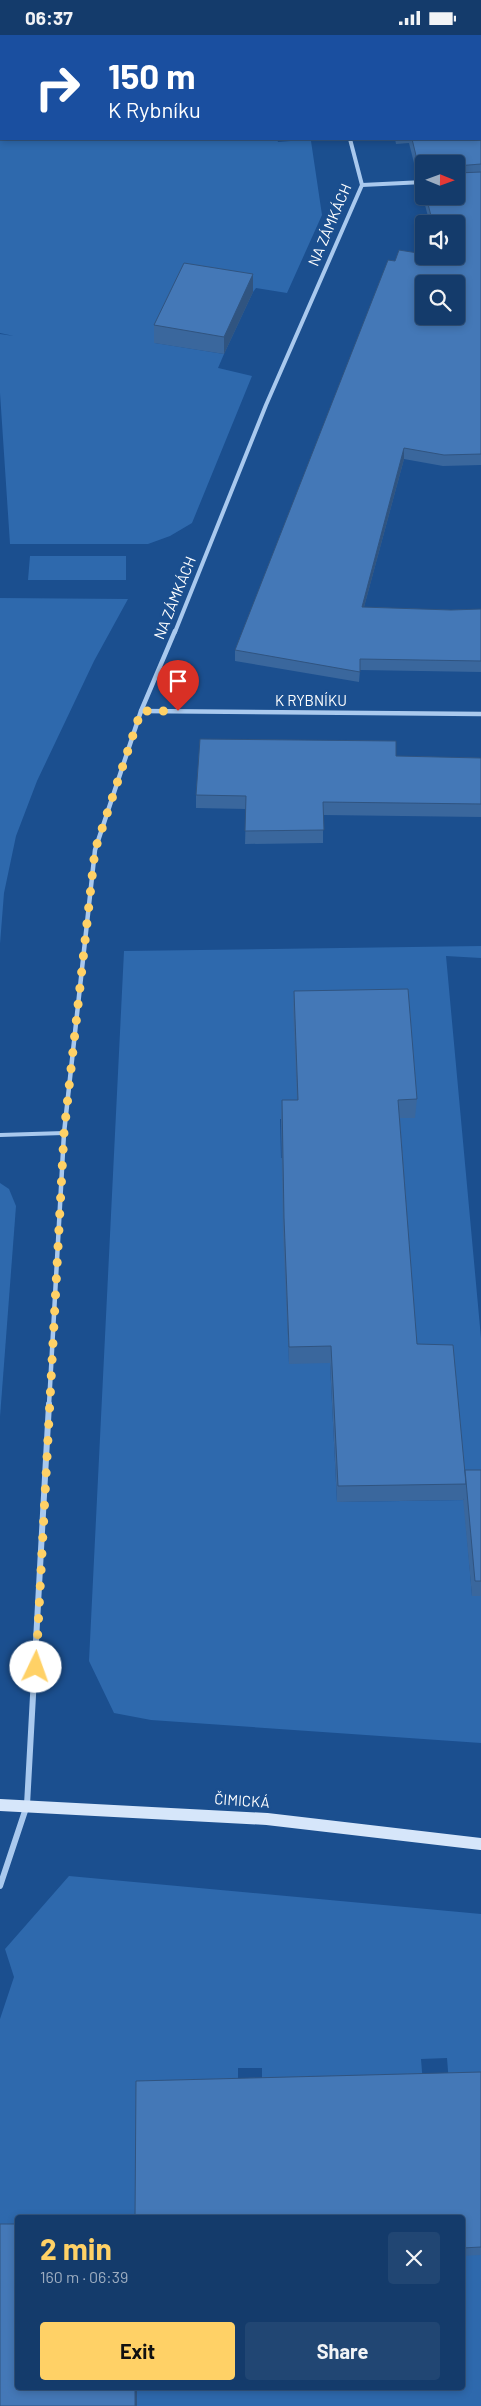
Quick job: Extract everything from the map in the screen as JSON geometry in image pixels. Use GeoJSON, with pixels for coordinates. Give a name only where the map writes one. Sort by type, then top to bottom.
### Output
{"type":"FeatureCollection","features":[{"type":"Feature","properties":{"kind":"street","name":"NA ZÁMKÁCH"},"geometry":{"type":"LineString","coordinates":[[0,1886],[28,1805],[64,1133],[95,850],[141,711],[191,595],[266,405],[362,185],[350,140]]}},
{"type":"Feature","properties":{"kind":"street"},"geometry":{"type":"LineString","coordinates":[[362,185],[415,182]]}},
{"type":"Feature","properties":{"kind":"street","name":"K RYBNÍKU"},"geometry":{"type":"LineString","coordinates":[[141,711],[481,714]]}},
{"type":"Feature","properties":{"kind":"street","name":"ČIMICKÁ"},"geometry":{"type":"LineString","coordinates":[[0,1805],[267,1819],[481,1844]]}},
{"type":"Feature","properties":{"kind":"lane"},"geometry":{"type":"LineString","coordinates":[[0,1135],[64,1133]]}},
{"type":"Feature","properties":{"kind":"shaded area"},"geometry":{"type":"Polygon","coordinates":[[[0,140],[277,140],[278,142],[313,140],[311,141],[322,215],[287,293],[256,288],[253,292],[155,343],[224,354],[218,368],[252,376],[192,523],[170,536],[148,544],[10,544],[0,393],[0,334],[14,336],[0,333],[0,140]]]}},
{"type":"Feature","properties":{"kind":"shaded area"},"geometry":{"type":"Polygon","coordinates":[[[30,556],[126,556],[126,580],[28,580],[30,556]]]}},
{"type":"Feature","properties":{"kind":"shaded area"},"geometry":{"type":"Polygon","coordinates":[[[0,598],[128,599],[94,661],[37,781],[16,836],[4,893],[0,944],[0,598]]]}},
{"type":"Feature","properties":{"kind":"shaded area"},"geometry":{"type":"Polygon","coordinates":[[[481,946],[481,958],[446,956],[481,1338],[481,1486],[462,1486],[415,1361],[397,1118],[280,1119],[281,1158],[291,1158],[283,1196],[289,1363],[330,1363],[337,1502],[464,1500],[472,1596],[481,1596],[481,1743],[151,1720],[114,1713],[89,1661],[124,951],[481,946]]]}},
{"type":"Feature","properties":{"kind":"shaded area"},"geometry":{"type":"Polygon","coordinates":[[[0,1183],[9,1189],[16,1206],[0,1417],[0,1183]]]}},
{"type":"Feature","properties":{"kind":"shaded area"},"geometry":{"type":"Polygon","coordinates":[[[69,1876],[481,1914],[481,2083],[449,2084],[447,2058],[421,2059],[424,2097],[262,2088],[262,2068],[238,2068],[238,2101],[139,2215],[15,2215],[15,2232],[0,2233],[0,2019],[14,1977],[5,1949],[69,1876]]]}},
{"type":"Feature","properties":{"kind":"shaded area"},"geometry":{"type":"Polygon","coordinates":[[[481,2241],[481,2406],[137,2406],[137,2390],[465,2390],[465,2242],[481,2241]]]}},
{"type":"Feature","properties":{"kind":"building"},"geometry":{"type":"Polygon","coordinates":[[[412,140],[481,140],[481,164],[465,165],[465,155],[416,155],[412,140]]]}},
{"type":"Feature","properties":{"kind":"building"},"geometry":{"type":"Polygon","coordinates":[[[481,172],[481,454],[444,455],[404,448],[362,607],[451,610],[481,609],[481,661],[360,659],[360,672],[235,650],[388,260],[395,261],[399,250],[415,253],[415,265],[465,265],[465,215],[431,215],[428,205],[465,205],[465,173],[481,172]]]}},
{"type":"Feature","properties":{"kind":"building"},"geometry":{"type":"Polygon","coordinates":[[[184,263],[253,274],[224,337],[154,325],[184,263]]]}},
{"type":"Feature","properties":{"kind":"building"},"geometry":{"type":"Polygon","coordinates":[[[200,739],[396,741],[396,756],[481,758],[481,804],[323,802],[324,830],[245,831],[246,796],[196,795],[200,739]]]}},
{"type":"Feature","properties":{"kind":"building"},"geometry":{"type":"Polygon","coordinates":[[[408,989],[417,1099],[398,1100],[417,1344],[453,1345],[466,1484],[338,1486],[331,1346],[289,1347],[282,1100],[298,1100],[294,991],[408,989]]]}},
{"type":"Feature","properties":{"kind":"building"},"geometry":{"type":"Polygon","coordinates":[[[465,1470],[481,1470],[481,1581],[475,1581],[465,1470]]]}},
{"type":"Feature","properties":{"kind":"building"},"geometry":{"type":"Polygon","coordinates":[[[481,2072],[481,2247],[465,2248],[465,2215],[135,2215],[136,2081],[481,2072]]]}},
{"type":"Feature","properties":{"kind":"building"},"geometry":{"type":"Polygon","coordinates":[[[0,2224],[15,2224],[15,2390],[135,2390],[135,2406],[0,2406],[0,2224]]]}},
{"type":"Feature","properties":{"kind":"route"},"geometry":{"type":"LineString","coordinates":[[36,1667],[64,1133],[95,850],[141,711],[178,711]]}}]}
